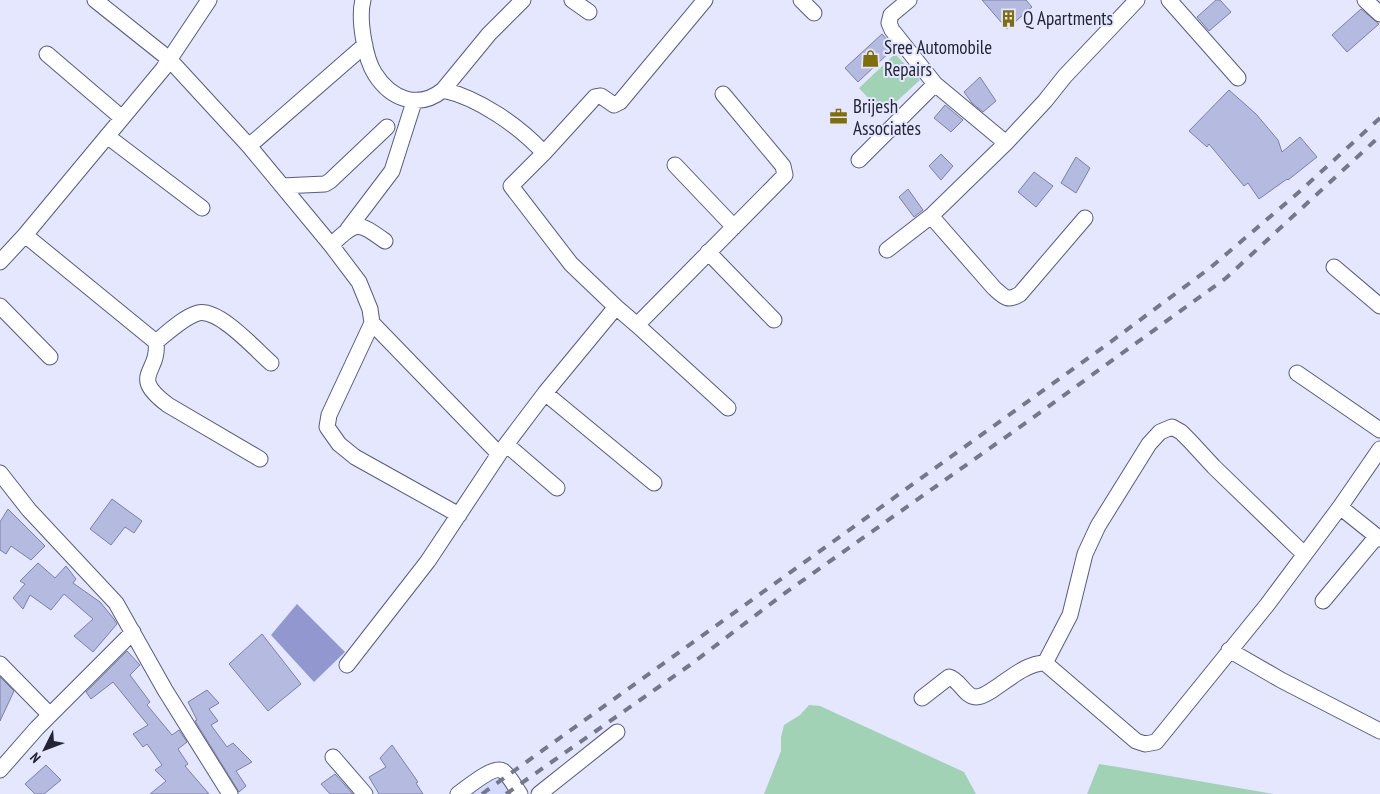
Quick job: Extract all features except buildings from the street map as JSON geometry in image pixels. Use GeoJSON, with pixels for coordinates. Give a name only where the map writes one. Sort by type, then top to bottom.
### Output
{"type":"FeatureCollection","features":[{"type":"Feature","properties":{"kind":"street"},"geometry":{"type":"LineString","coordinates":[[95,0],[169,59],[249,146],[359,282],[370,309],[372,323],[329,415],[327,428],[339,444],[355,457],[459,515]]}},
{"type":"Feature","properties":{"kind":"street"},"geometry":{"type":"LineString","coordinates":[[0,262],[25,235],[122,118],[169,59],[209,0]]}},
{"type":"Feature","properties":{"kind":"street"},"geometry":{"type":"LineString","coordinates":[[363,0],[360,18],[365,45],[374,74],[394,95],[414,102],[434,98],[443,90],[489,34],[523,0]]}},
{"type":"Feature","properties":{"kind":"street"},"geometry":{"type":"LineString","coordinates":[[572,0],[588,12]]}},
{"type":"Feature","properties":{"kind":"street"},"geometry":{"type":"LineString","coordinates":[[705,0],[620,102],[614,105],[601,96],[595,97],[512,186],[571,264],[728,408]]}},
{"type":"Feature","properties":{"kind":"street"},"geometry":{"type":"LineString","coordinates":[[802,0],[814,13]]}},
{"type":"Feature","properties":{"kind":"street"},"geometry":{"type":"LineString","coordinates":[[909,0],[891,15],[889,23],[892,30],[935,84],[1006,143]]}},
{"type":"Feature","properties":{"kind":"street"},"geometry":{"type":"LineString","coordinates":[[887,250],[930,216],[1006,143],[1045,102],[1065,76],[1137,0]]}},
{"type":"Feature","properties":{"kind":"street"},"geometry":{"type":"LineString","coordinates":[[1169,0],[1238,78]]}},
{"type":"Feature","properties":{"kind":"street"},"geometry":{"type":"LineString","coordinates":[[1365,0],[1380,14]]}},
{"type":"Feature","properties":{"kind":"street"},"geometry":{"type":"LineString","coordinates":[[249,146],[365,45]]}},
{"type":"Feature","properties":{"kind":"street"},"geometry":{"type":"LineString","coordinates":[[47,54],[122,118]]}},
{"type":"Feature","properties":{"kind":"street"},"geometry":{"type":"LineString","coordinates":[[859,160],[935,84]]}},
{"type":"Feature","properties":{"kind":"street"},"geometry":{"type":"LineString","coordinates":[[443,90],[457,94],[488,109],[533,141],[544,153]]}},
{"type":"Feature","properties":{"kind":"street"},"geometry":{"type":"LineString","coordinates":[[637,324],[785,175],[783,166],[723,94]]}},
{"type":"Feature","properties":{"kind":"street"},"geometry":{"type":"LineString","coordinates":[[331,245],[348,229],[392,171],[414,102]]}},
{"type":"Feature","properties":{"kind":"street"},"geometry":{"type":"LineString","coordinates":[[282,186],[325,184],[387,127]]}},
{"type":"Feature","properties":{"kind":"street"},"geometry":{"type":"LineString","coordinates":[[106,136],[202,208]]}},
{"type":"Feature","properties":{"kind":"street"},"geometry":{"type":"LineString","coordinates":[[674,165],[734,227]]}},
{"type":"Feature","properties":{"kind":"street"},"geometry":{"type":"LineString","coordinates":[[930,216],[1005,298],[1013,298],[1020,294],[1085,218]]}},
{"type":"Feature","properties":{"kind":"street"},"geometry":{"type":"LineString","coordinates":[[348,229],[364,226],[386,241]]}},
{"type":"Feature","properties":{"kind":"street"},"geometry":{"type":"LineString","coordinates":[[25,235],[156,342],[158,353],[147,375],[148,385],[155,395],[168,405],[260,459]]}},
{"type":"Feature","properties":{"kind":"street"},"geometry":{"type":"LineString","coordinates":[[708,252],[774,320]]}},
{"type":"Feature","properties":{"kind":"street"},"geometry":{"type":"LineString","coordinates":[[1334,267],[1380,306]]}},
{"type":"Feature","properties":{"kind":"street"},"geometry":{"type":"LineString","coordinates":[[0,306],[50,357]]}},
{"type":"Feature","properties":{"kind":"street"},"geometry":{"type":"LineString","coordinates":[[347,665],[428,561],[503,449],[545,393],[616,307]]}},
{"type":"Feature","properties":{"kind":"street"},"geometry":{"type":"LineString","coordinates":[[156,342],[177,324],[198,313],[210,313],[221,319],[271,364]]}},
{"type":"Feature","properties":{"kind":"street"},"geometry":{"type":"LineString","coordinates":[[372,323],[503,449],[557,488]]}},
{"type":"Feature","properties":{"kind":"street"},"geometry":{"type":"LineString","coordinates":[[1297,373],[1380,430]]}},
{"type":"Feature","properties":{"kind":"street"},"geometry":{"type":"LineString","coordinates":[[545,393],[654,483]]}},
{"type":"Feature","properties":{"kind":"street"},"geometry":{"type":"LineString","coordinates":[[1045,663],[1070,615],[1085,554],[1098,526],[1150,444],[1160,432],[1172,427],[1181,432],[1214,467],[1304,554]]}},
{"type":"Feature","properties":{"kind":"street"},"geometry":{"type":"LineString","coordinates":[[922,698],[949,677],[955,678],[971,696],[984,695],[1025,669],[1037,663],[1045,663],[1136,741],[1146,744],[1156,742],[1267,605],[1380,449]]}},
{"type":"Feature","properties":{"kind":"street"},"geometry":{"type":"LineString","coordinates":[[0,473],[29,510],[116,603],[165,690],[230,794]]}},
{"type":"Feature","properties":{"kind":"street"},"geometry":{"type":"LineString","coordinates":[[1323,602],[1378,538],[1340,506]]}},
{"type":"Feature","properties":{"kind":"street"},"geometry":{"type":"LineString","coordinates":[[0,770],[50,715],[133,632]]}},
{"type":"Feature","properties":{"kind":"street"},"geometry":{"type":"LineString","coordinates":[[1229,650],[1280,680],[1380,731]]}},
{"type":"Feature","properties":{"kind":"street"},"geometry":{"type":"LineString","coordinates":[[0,664],[50,715]]}},
{"type":"Feature","properties":{"kind":"street"},"geometry":{"type":"LineString","coordinates":[[539,794],[617,732]]}},
{"type":"Feature","properties":{"kind":"street"},"geometry":{"type":"LineString","coordinates":[[334,757],[365,794]]}},
{"type":"Feature","properties":{"kind":"street"},"geometry":{"type":"LineString","coordinates":[[458,794],[488,772],[497,769],[502,770],[520,794]]}},
{"type":"Feature","properties":{"kind":"shaded area"},"geometry":{"type":"Polygon","coordinates":[[[297,604],[345,652],[314,682],[271,635],[297,604]]]}},
{"type":"Feature","properties":{"kind":"shaded area"},"geometry":{"type":"Polygon","coordinates":[[[498,772],[516,794],[468,794],[498,772]]]}},
{"type":"Feature","properties":{"kind":"green space"},"geometry":{"type":"Polygon","coordinates":[[[895,54],[920,80],[883,114],[859,88],[895,54]]]}},
{"type":"Feature","properties":{"kind":"green space"},"geometry":{"type":"Polygon","coordinates":[[[809,705],[820,706],[964,772],[976,794],[764,794],[781,751],[781,737],[784,725],[800,715],[809,705]]]}},
{"type":"Feature","properties":{"kind":"green space"},"geometry":{"type":"Polygon","coordinates":[[[1099,764],[1118,767],[1273,794],[1087,794],[1099,764]]]}},
{"type":"Feature","properties":{"kind":"railway"},"geometry":{"type":"LineString","coordinates":[[482,794],[1105,346],[1210,268],[1299,192],[1380,118]]}},
{"type":"Feature","properties":{"kind":"railway"},"geometry":{"type":"LineString","coordinates":[[506,794],[690,665],[785,593],[1027,422],[1226,278],[1380,136]]}},
{"type":"Feature","properties":{"kind":"place","name":"Q Apartments"},"geometry":{"type":"Point","coordinates":[1009,18]}},
{"type":"Feature","properties":{"kind":"place","name":"Sree Automobile Repairs"},"geometry":{"type":"Point","coordinates":[870,58]}},
{"type":"Feature","properties":{"kind":"place","name":"Brijesh Associates"},"geometry":{"type":"Point","coordinates":[839,117]}}]}
